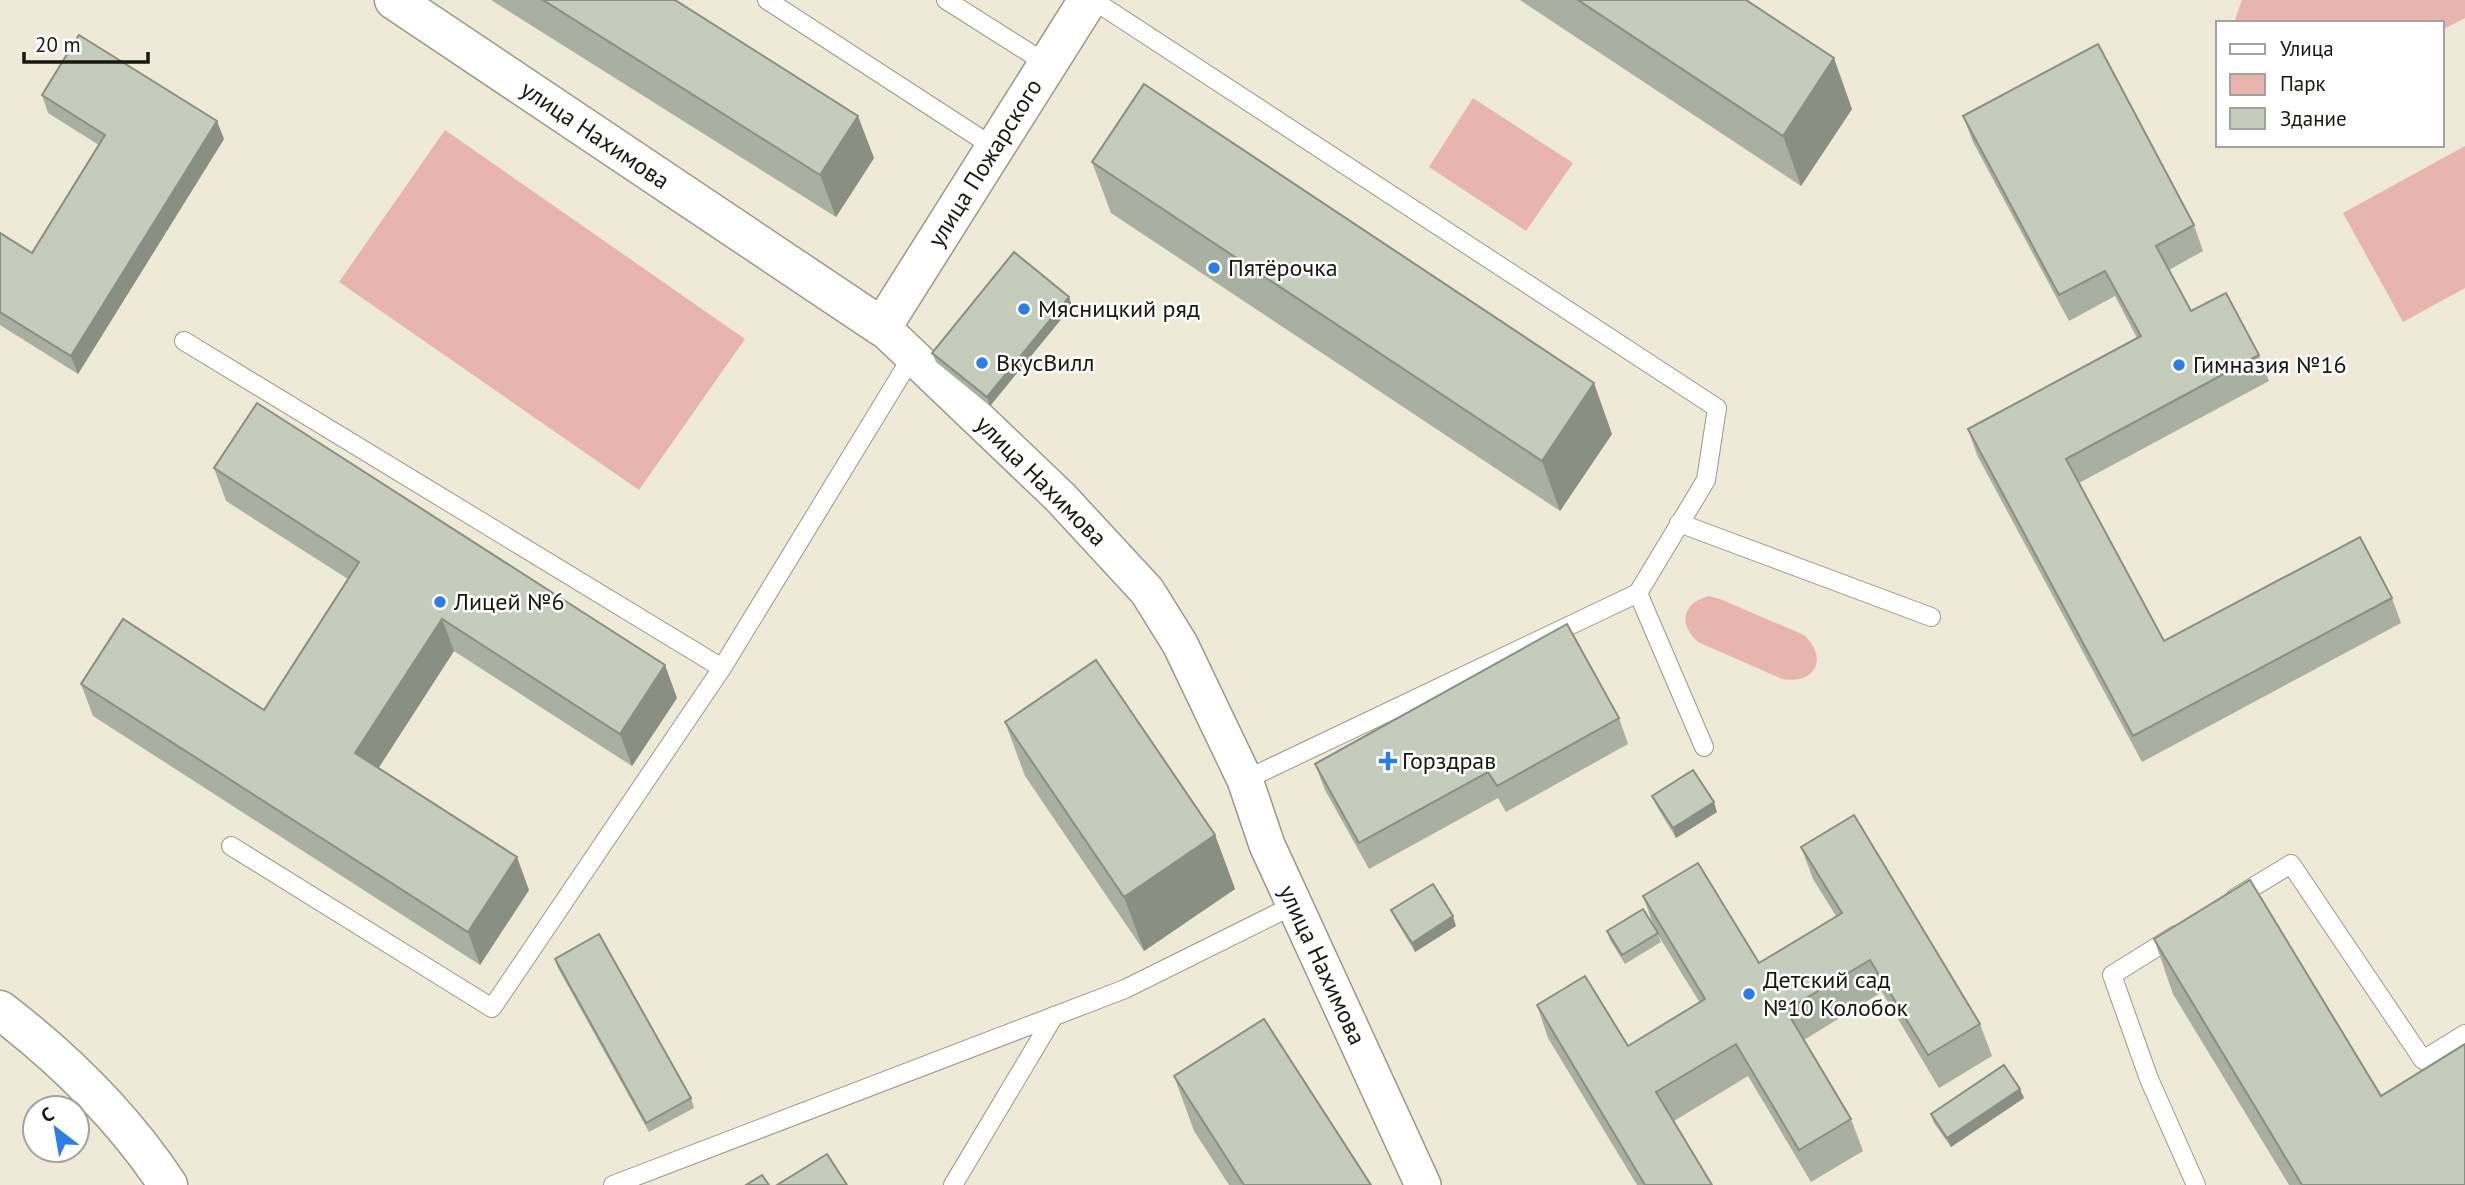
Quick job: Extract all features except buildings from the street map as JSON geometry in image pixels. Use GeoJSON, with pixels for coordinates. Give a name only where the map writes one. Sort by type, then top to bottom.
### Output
{"type":"FeatureCollection","features":[{"type":"Feature","properties":{"kind":"street","name":"улица Нахимова"},"geometry":{"type":"LineString","coordinates":[[394,0],[882,327],[1061,498],[1147,591],[1180,644],[1245,780],[1267,845],[1423,1185]]}},
{"type":"Feature","properties":{"kind":"street","name":"улица Пожарского"},"geometry":{"type":"LineString","coordinates":[[882,327],[1088,0]]}},
{"type":"Feature","properties":{"kind":"street"},"geometry":{"type":"LineString","coordinates":[[0,1010],[41,1041],[97,1095],[168,1185]]}},
{"type":"Feature","properties":{"kind":"lane"},"geometry":{"type":"LineString","coordinates":[[767,0],[995,148]]}},
{"type":"Feature","properties":{"kind":"lane"},"geometry":{"type":"LineString","coordinates":[[946,0],[1047,64]]}},
{"type":"Feature","properties":{"kind":"lane"},"geometry":{"type":"LineString","coordinates":[[1093,0],[1717,408],[1706,480],[1638,593],[1245,780]]}},
{"type":"Feature","properties":{"kind":"lane"},"geometry":{"type":"LineString","coordinates":[[184,341],[722,668]]}},
{"type":"Feature","properties":{"kind":"lane"},"geometry":{"type":"LineString","coordinates":[[231,846],[492,1008],[722,668],[914,355]]}},
{"type":"Feature","properties":{"kind":"lane"},"geometry":{"type":"LineString","coordinates":[[1679,523],[1931,617]]}},
{"type":"Feature","properties":{"kind":"lane"},"geometry":{"type":"LineString","coordinates":[[1638,593],[1704,747]]}},
{"type":"Feature","properties":{"kind":"lane"},"geometry":{"type":"LineString","coordinates":[[2222,906],[2291,864],[2423,1060],[2465,1034]]}},
{"type":"Feature","properties":{"kind":"lane"},"geometry":{"type":"LineString","coordinates":[[613,1185],[1125,989],[1294,905]]}},
{"type":"Feature","properties":{"kind":"lane"},"geometry":{"type":"LineString","coordinates":[[2188,928],[2112,975],[2149,1079],[2196,1185]]}},
{"type":"Feature","properties":{"kind":"lane"},"geometry":{"type":"LineString","coordinates":[[953,1185],[1054,1016]]}},
{"type":"Feature","properties":{"kind":"green space"},"geometry":{"type":"Polygon","coordinates":[[[2242,0],[2465,0],[2465,18],[2444,29],[2444,21],[2235,20],[2242,0]]]}},
{"type":"Feature","properties":{"kind":"green space"},"geometry":{"type":"Polygon","coordinates":[[[1473,98],[1573,163],[1526,231],[1429,167],[1473,98]]]}},
{"type":"Feature","properties":{"kind":"green space"},"geometry":{"type":"Polygon","coordinates":[[[445,130],[745,339],[639,490],[339,282],[445,130]]]}},
{"type":"Feature","properties":{"kind":"green space"},"geometry":{"type":"Polygon","coordinates":[[[2465,146],[2465,288],[2403,322],[2343,213],[2465,146]]]}},
{"type":"Feature","properties":{"kind":"green space"},"geometry":{"type":"Polygon","coordinates":[[[1708,596],[1804,635],[1816,652],[1815,668],[1803,678],[1782,679],[1698,642],[1687,628],[1686,615],[1693,604],[1708,596]]]}},
{"type":"Feature","properties":{"kind":"place","name":"Пятёрочка"},"geometry":{"type":"Point","coordinates":[1214,268]}},
{"type":"Feature","properties":{"kind":"place","name":"Мясницкий ряд"},"geometry":{"type":"Point","coordinates":[1024,309]}},
{"type":"Feature","properties":{"kind":"place","name":"ВкусВилл"},"geometry":{"type":"Point","coordinates":[982,363]}},
{"type":"Feature","properties":{"kind":"place","name":"Гимназия №16"},"geometry":{"type":"Point","coordinates":[2179,365]}},
{"type":"Feature","properties":{"kind":"place","name":"Лицей №6"},"geometry":{"type":"Point","coordinates":[440,602]}},
{"type":"Feature","properties":{"kind":"place","name":"Горздрав"},"geometry":{"type":"Point","coordinates":[1388,761]}},
{"type":"Feature","properties":{"kind":"place","name":"Детский сад №10 Колобок"},"geometry":{"type":"Point","coordinates":[1749,994]}}]}
